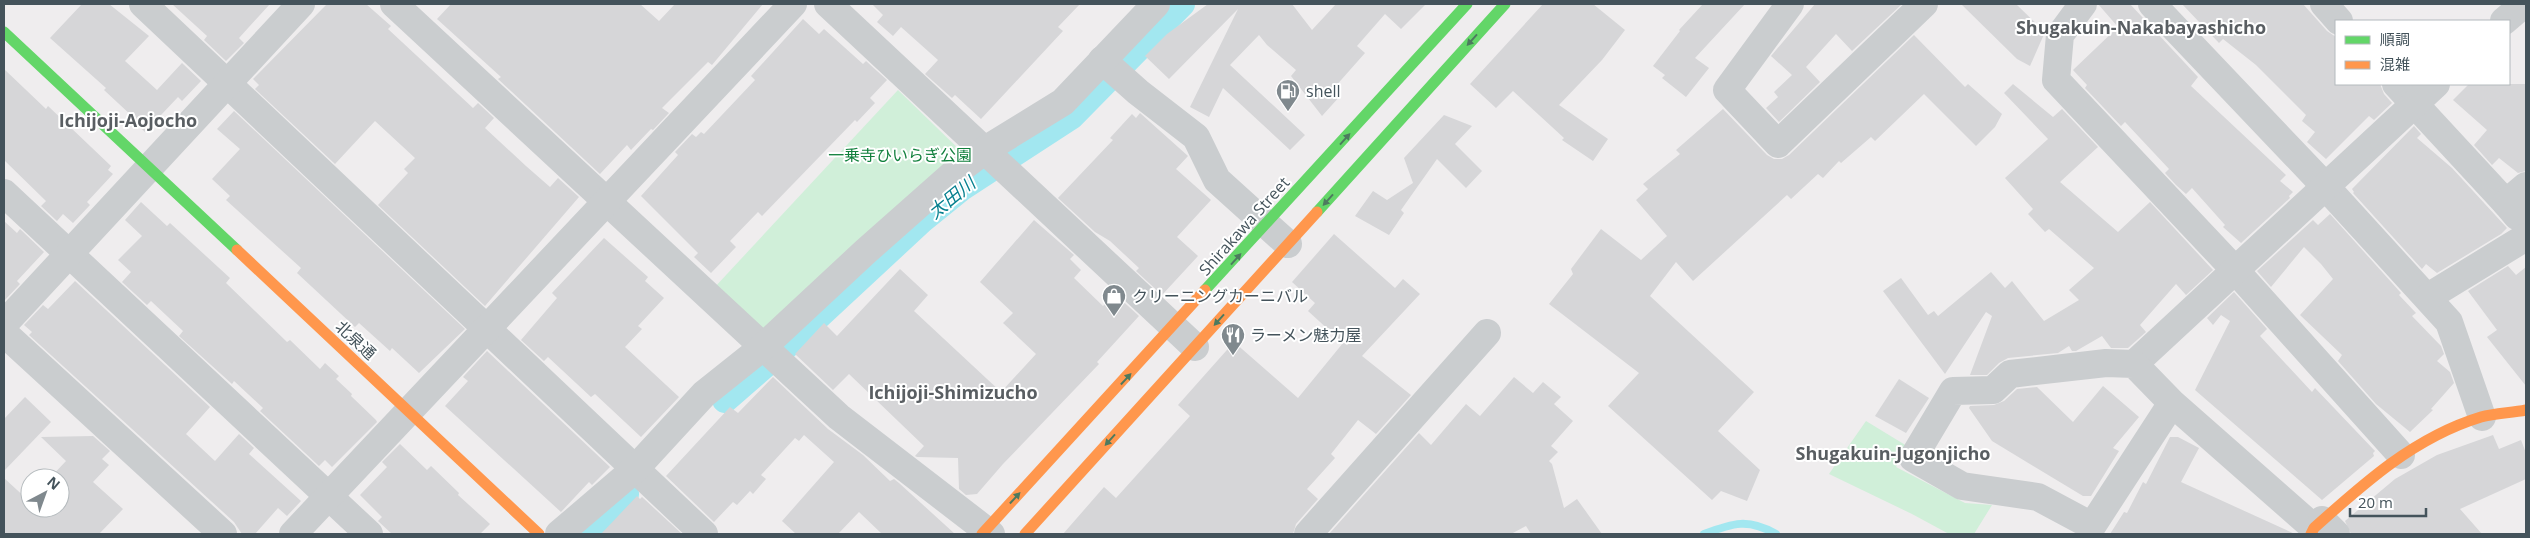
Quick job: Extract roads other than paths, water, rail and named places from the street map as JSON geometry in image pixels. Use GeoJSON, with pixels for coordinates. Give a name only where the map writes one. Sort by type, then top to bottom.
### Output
{"type":"FeatureCollection","features":[{"type":"Feature","properties":{"kind":"street"},"geometry":{"type":"LineString","coordinates":[[143,4],[704,534]]}},
{"type":"Feature","properties":{"kind":"street"},"geometry":{"type":"LineString","coordinates":[[4,324],[150,169],[301,4]]}},
{"type":"Feature","properties":{"kind":"street"},"geometry":{"type":"LineString","coordinates":[[394,4],[839,417],[986,533]]}},
{"type":"Feature","properties":{"kind":"street"},"geometry":{"type":"LineString","coordinates":[[293,534],[793,4]]}},
{"type":"Feature","properties":{"kind":"street"},"geometry":{"type":"LineString","coordinates":[[828,4],[1195,347]]}},
{"type":"Feature","properties":{"kind":"street"},"geometry":{"type":"LineString","coordinates":[[559,534],[635,469],[704,394],[772,355],[865,252],[985,150],[1063,102],[1156,4]]}},
{"type":"Feature","properties":{"kind":"street","name":"Shirakawa Street"},"geometry":{"type":"LineString","coordinates":[[986,533],[1468,4]]}},
{"type":"Feature","properties":{"kind":"street"},"geometry":{"type":"LineString","coordinates":[[1025,534],[1505,4]]}},
{"type":"Feature","properties":{"kind":"street"},"geometry":{"type":"LineString","coordinates":[[1790,4],[1728,90],[1778,144],[1924,4]]}},
{"type":"Feature","properties":{"kind":"street"},"geometry":{"type":"LineString","coordinates":[[2082,4],[2060,35],[2056,80],[2234,269],[2401,455]]}},
{"type":"Feature","properties":{"kind":"street"},"geometry":{"type":"LineString","coordinates":[[2152,4],[2325,186],[2449,322],[2482,417]]}},
{"type":"Feature","properties":{"kind":"street"},"geometry":{"type":"LineString","coordinates":[[2324,4],[2338,20]]}},
{"type":"Feature","properties":{"kind":"street"},"geometry":{"type":"LineString","coordinates":[[2505,20],[2524,4]]}},
{"type":"Feature","properties":{"kind":"street","name":"北泉通"},"geometry":{"type":"LineString","coordinates":[[4,32],[539,534]]}},
{"type":"Feature","properties":{"kind":"street"},"geometry":{"type":"LineString","coordinates":[[1102,60],[1138,92],[1196,137],[1217,180],[1288,244]]}},
{"type":"Feature","properties":{"kind":"street"},"geometry":{"type":"LineString","coordinates":[[2397,85],[2415,104],[2516,195],[2526,226]]}},
{"type":"Feature","properties":{"kind":"street"},"geometry":{"type":"LineString","coordinates":[[2134,364],[2234,269],[2435,85]]}},
{"type":"Feature","properties":{"kind":"street"},"geometry":{"type":"LineString","coordinates":[[4,193],[68,256],[369,534]]}},
{"type":"Feature","properties":{"kind":"street"},"geometry":{"type":"LineString","coordinates":[[2428,297],[2526,237]]}},
{"type":"Feature","properties":{"kind":"street"},"geometry":{"type":"LineString","coordinates":[[4,333],[223,534]]}},
{"type":"Feature","properties":{"kind":"street"},"geometry":{"type":"LineString","coordinates":[[1308,534],[1487,333]]}},
{"type":"Feature","properties":{"kind":"street"},"geometry":{"type":"LineString","coordinates":[[2172,403],[2092,526],[2038,497],[1962,486],[1913,458],[1953,391],[1993,390],[2010,374],[2106,363],[2134,364],[2172,403],[2321,529],[2401,455],[2455,426],[2482,417],[2526,410]]}},
{"type":"Feature","properties":{"kind":"waterway","name":"太田川"},"geometry":{"type":"LineString","coordinates":[[725,400],[781,351],[921,221],[963,187],[1072,116],[1182,4]]}},
{"type":"Feature","properties":{"kind":"waterway","name":"太田川"},"geometry":{"type":"LineString","coordinates":[[583,534],[626,494]]}},
{"type":"Feature","properties":{"kind":"waterway"},"geometry":{"type":"LineString","coordinates":[[1704,534],[1740,524],[1757,526],[1776,534]]}},
{"type":"Feature","properties":{"kind":"place","name":"shell"},"geometry":{"type":"Point","coordinates":[1288,112]}},
{"type":"Feature","properties":{"kind":"place","name":"クリーニングカーニバル"},"geometry":{"type":"Point","coordinates":[1114,317]}},
{"type":"Feature","properties":{"kind":"place","name":"ラーメン魅力屋"},"geometry":{"type":"Point","coordinates":[1233,356]}},
{"type":"Feature","properties":{"kind":"district","name":"Shugakuin-Nakabayashicho"},"geometry":{"type":"Point","coordinates":[2141,28]}},
{"type":"Feature","properties":{"kind":"district","name":"Ichijoji-Aojocho"},"geometry":{"type":"Point","coordinates":[128,121]}},
{"type":"Feature","properties":{"kind":"district","name":"Ichijoji-Shimizucho"},"geometry":{"type":"Point","coordinates":[953,393]}},
{"type":"Feature","properties":{"kind":"district","name":"Shugakuin-Jugonjicho"},"geometry":{"type":"Point","coordinates":[1893,454]}},
{"type":"Feature","properties":{"kind":"park label","name":"一乗寺ひいらぎ公園"},"geometry":{"type":"Point","coordinates":[900,155]}}]}
